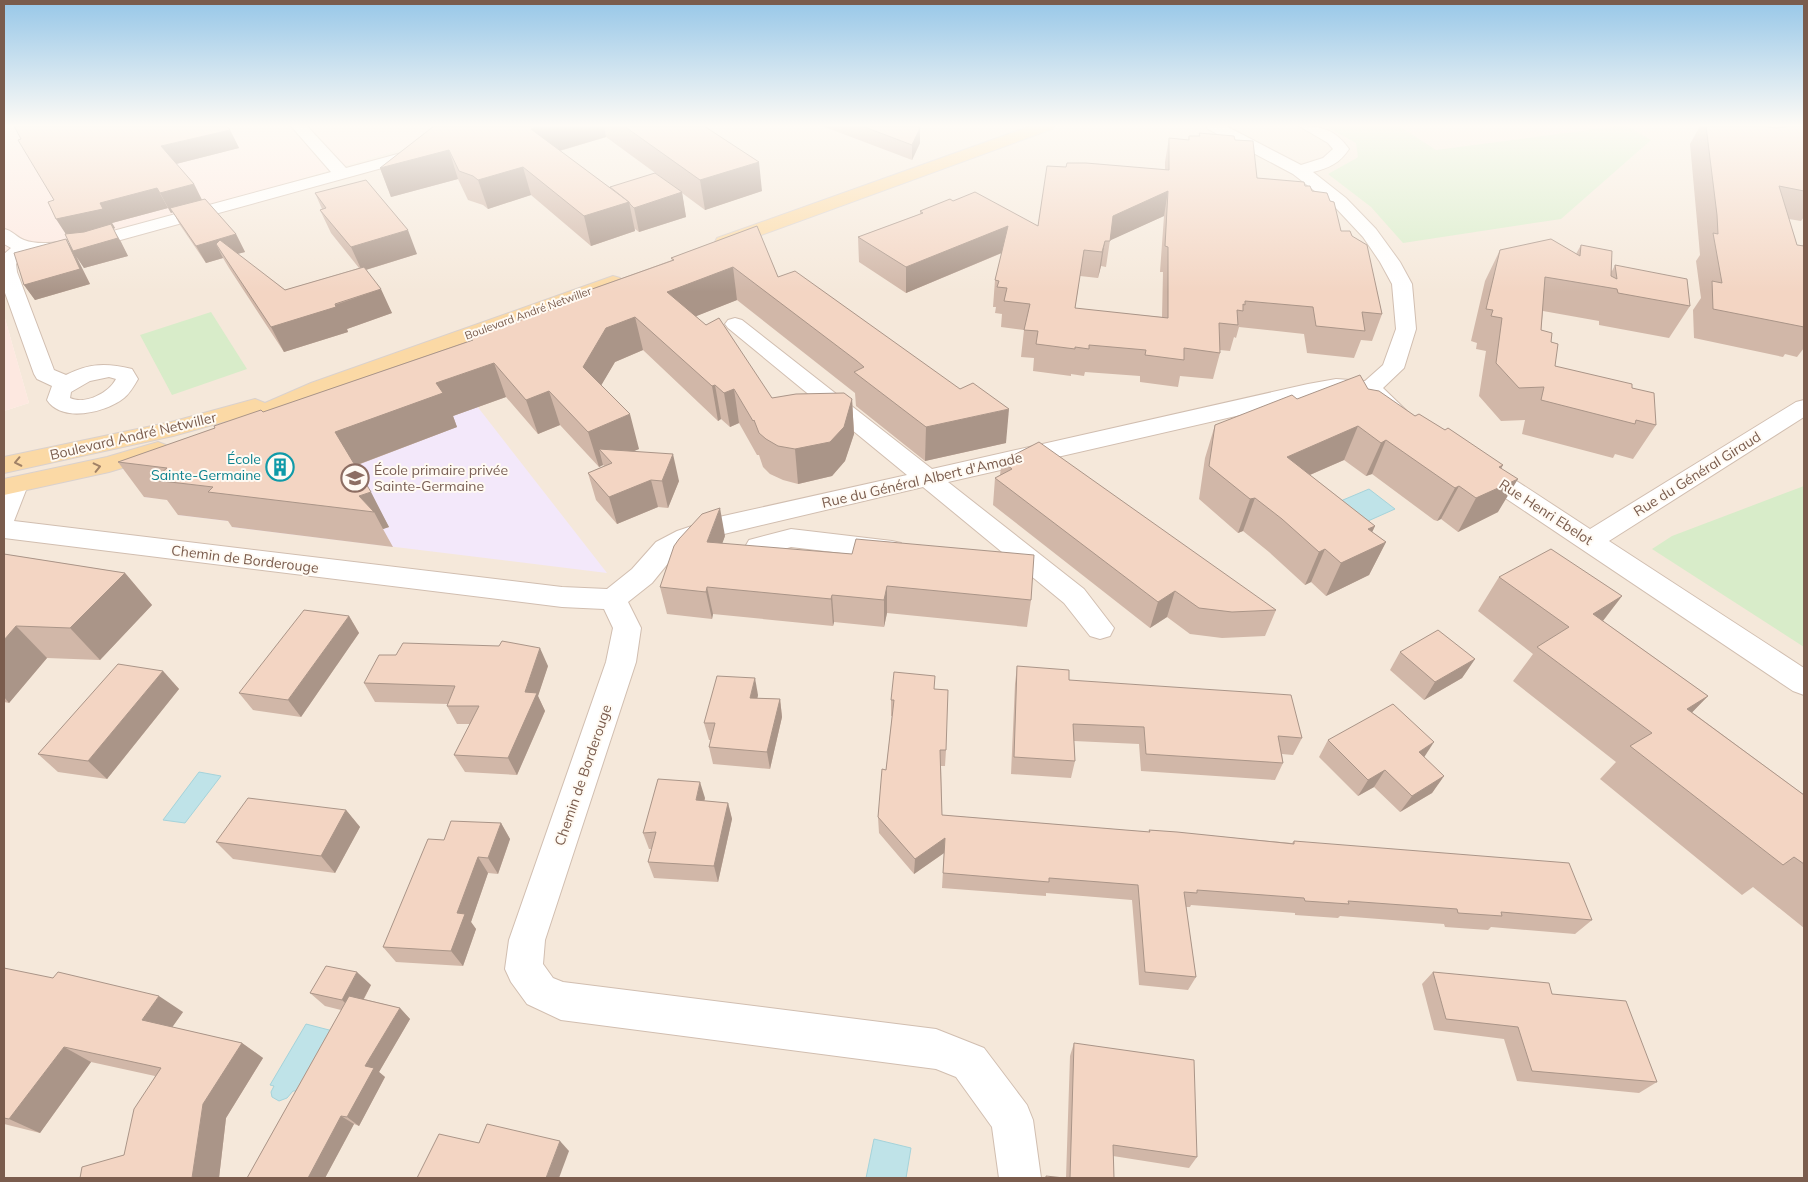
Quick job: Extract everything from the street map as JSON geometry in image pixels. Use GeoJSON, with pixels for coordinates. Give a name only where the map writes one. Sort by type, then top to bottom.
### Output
{"type":"FeatureCollection","features":[{"type":"Feature","properties":{"kind":"main road"},"geometry":{"type":"LineString","coordinates":[[712,247],[894,181]]}},
{"type":"Feature","properties":{"kind":"main road","name":"Boulevard André Netwiller"},"geometry":{"type":"LineString","coordinates":[[8,479],[109,464],[163,449],[241,423],[319,388],[627,277]]}},
{"type":"Feature","properties":{"kind":"street"},"geometry":{"type":"LineString","coordinates":[[4,234],[7,239],[26,247],[53,248],[88,243],[316,181]]}},
{"type":"Feature","properties":{"kind":"street"},"geometry":{"type":"LineString","coordinates":[[1313,181],[1340,202],[1370,233],[1390,262],[1402,284],[1406,329],[1393,368],[1370,388],[1391,408],[1416,426]]}},
{"type":"Feature","properties":{"kind":"street"},"geometry":{"type":"LineString","coordinates":[[26,247],[12,255],[6,264],[7,272],[45,374],[66,384]]}},
{"type":"Feature","properties":{"kind":"street"},"geometry":{"type":"LineString","coordinates":[[735,324],[1074,596],[1100,628]]}},
{"type":"Feature","properties":{"kind":"street","name":"Rue du Général Albert d'Amade"},"geometry":{"type":"LineString","coordinates":[[612,599],[642,576],[665,549],[686,537],[719,526],[1319,389],[1336,386],[1370,388]]}},
{"type":"Feature","properties":{"kind":"street","name":"Rue du Général Giraud"},"geometry":{"type":"LineString","coordinates":[[1590,541],[1804,407]]}},
{"type":"Feature","properties":{"kind":"street","name":"Rue Henri Ebelot"},"geometry":{"type":"LineString","coordinates":[[1466,459],[1804,683]]}},
{"type":"Feature","properties":{"kind":"street"},"geometry":{"type":"LineString","coordinates":[[4,517],[8,479]]}},
{"type":"Feature","properties":{"kind":"street","name":"Chemin de Borderouge"},"geometry":{"type":"LineString","coordinates":[[4,529],[562,597],[612,599],[626,628],[621,662],[528,940],[524,970],[540,991],[561,1001],[936,1049],[970,1062],[1012,1120],[1020,1178]]}},
{"type":"Feature","properties":{"kind":"street"},"geometry":{"type":"LineString","coordinates":[[758,547],[791,538],[919,553]]}},
{"type":"Feature","properties":{"kind":"street"},"geometry":{"type":"LineString","coordinates":[[982,551],[990,550],[1006,540]]}},
{"type":"Feature","properties":{"kind":"shaded area"},"geometry":{"type":"Polygon","coordinates":[[[4,181],[293,181],[283,184],[4,260],[4,181]]]}},
{"type":"Feature","properties":{"kind":"shaded area"},"geometry":{"type":"Polygon","coordinates":[[[293,181],[1804,181],[1804,1178],[4,1178],[4,411],[29,403],[4,315],[4,260],[293,181]]]}},
{"type":"Feature","properties":{"kind":"shaded area"},"geometry":{"type":"Polygon","coordinates":[[[4,315],[29,403],[4,411],[4,315]]]}},
{"type":"Feature","properties":{"kind":"shaded area","name":"École primaire privée Sainte-Germaine"},"geometry":{"type":"Polygon","coordinates":[[[452,374],[607,573],[232,527],[236,522],[178,515],[190,502],[144,497],[179,484],[177,472],[452,374]]]}},
{"type":"Feature","properties":{"kind":"green space"},"geometry":{"type":"Polygon","coordinates":[[[1337,181],[1604,181],[1561,219],[1403,243],[1371,207],[1337,181]]]}},
{"type":"Feature","properties":{"kind":"green space"},"geometry":{"type":"Polygon","coordinates":[[[211,312],[247,369],[172,395],[140,335],[211,312]]]}},
{"type":"Feature","properties":{"kind":"green space"},"geometry":{"type":"Polygon","coordinates":[[[1804,486],[1804,647],[1652,549],[1672,536],[1804,486]]]}},
{"type":"Feature","properties":{"kind":"water"},"geometry":{"type":"Polygon","coordinates":[[[1369,489],[1395,509],[1350,529],[1324,508],[1369,489]]]}},
{"type":"Feature","properties":{"kind":"water"},"geometry":{"type":"Polygon","coordinates":[[[199,772],[221,776],[185,823],[163,820],[199,772]]]}},
{"type":"Feature","properties":{"kind":"water"},"geometry":{"type":"Polygon","coordinates":[[[306,1024],[333,1031],[298,1091],[293,1091],[287,1098],[279,1101],[272,1097],[271,1092],[274,1086],[270,1085],[306,1024]]]}},
{"type":"Feature","properties":{"kind":"water"},"geometry":{"type":"Polygon","coordinates":[[[874,1139],[911,1148],[906,1178],[866,1178],[874,1139]]]}},
{"type":"Feature","properties":{"kind":"building"},"geometry":{"type":"Polygon","coordinates":[[[43,181],[192,181],[194,184],[160,193],[157,188],[100,203],[103,209],[56,219],[48,202],[54,200],[43,181]]]}},
{"type":"Feature","properties":{"kind":"building"},"geometry":{"type":"Polygon","coordinates":[[[367,181],[408,230],[351,247],[320,210],[326,208],[315,193],[367,181]]]}},
{"type":"Feature","properties":{"kind":"building"},"geometry":{"type":"Polygon","coordinates":[[[541,181],[601,181],[629,202],[584,216],[541,181]]]}},
{"type":"Feature","properties":{"kind":"building"},"geometry":{"type":"Polygon","coordinates":[[[629,181],[667,181],[682,192],[634,208],[610,187],[629,181]]]}},
{"type":"Feature","properties":{"kind":"building"},"geometry":{"type":"Polygon","coordinates":[[[1045,181],[1304,182],[1305,186],[1310,186],[1312,191],[1327,193],[1330,201],[1334,202],[1341,231],[1350,231],[1352,236],[1367,245],[1382,314],[1362,312],[1365,331],[1316,326],[1313,307],[1245,301],[1243,311],[1237,310],[1238,325],[1219,323],[1220,353],[1184,348],[1184,360],[1145,355],[1146,350],[1089,345],[1089,349],[1075,347],[1075,349],[1036,344],[1038,331],[1024,330],[1030,304],[1004,301],[1007,288],[997,287],[999,281],[995,280],[1008,226],[906,267],[858,237],[923,213],[920,211],[950,199],[953,201],[975,192],[1038,226],[1045,181]],[[1168,191],[1113,216],[1110,241],[1105,241],[1102,252],[1084,250],[1075,308],[1168,318],[1168,247],[1165,246],[1168,191]]]}},
{"type":"Feature","properties":{"kind":"building"},"geometry":{"type":"Polygon","coordinates":[[[1713,181],[1804,181],[1804,191],[1779,186],[1797,245],[1804,246],[1804,327],[1713,309],[1712,281],[1722,283],[1713,233],[1718,234],[1713,181]]]}},
{"type":"Feature","properties":{"kind":"building"},"geometry":{"type":"Polygon","coordinates":[[[205,199],[236,234],[196,246],[170,208],[205,199]]]}},
{"type":"Feature","properties":{"kind":"building"},"geometry":{"type":"Polygon","coordinates":[[[111,224],[118,238],[73,251],[65,234],[84,232],[111,224]]]}},
{"type":"Feature","properties":{"kind":"building"},"geometry":{"type":"Polygon","coordinates":[[[757,226],[778,277],[795,271],[960,389],[973,383],[1009,409],[926,427],[854,372],[864,367],[857,361],[733,267],[667,292],[706,325],[719,318],[772,398],[796,394],[844,393],[852,399],[844,427],[830,442],[795,449],[778,446],[766,439],[759,433],[754,420],[734,389],[724,393],[715,385],[712,386],[635,317],[606,328],[583,367],[630,414],[588,432],[549,391],[526,400],[494,363],[436,383],[443,393],[335,432],[371,492],[359,496],[374,512],[208,492],[213,487],[153,480],[167,468],[118,462],[215,428],[214,426],[261,410],[263,412],[473,340],[471,338],[582,298],[578,294],[674,260],[671,258],[757,226]]]}},
{"type":"Feature","properties":{"kind":"building"},"geometry":{"type":"Polygon","coordinates":[[[66,239],[80,269],[24,285],[14,253],[66,239]]]}},
{"type":"Feature","properties":{"kind":"building"},"geometry":{"type":"Polygon","coordinates":[[[1551,239],[1580,256],[1581,245],[1612,251],[1611,276],[1617,279],[1615,265],[1687,279],[1690,306],[1618,293],[1617,289],[1545,277],[1541,330],[1552,333],[1551,342],[1558,344],[1555,366],[1632,384],[1632,388],[1654,393],[1656,425],[1636,420],[1635,424],[1541,400],[1544,387],[1519,388],[1496,363],[1502,318],[1491,316],[1493,310],[1486,309],[1500,250],[1551,239]]]}},
{"type":"Feature","properties":{"kind":"building"},"geometry":{"type":"Polygon","coordinates":[[[220,240],[285,290],[364,267],[381,289],[335,304],[336,307],[271,327],[216,244],[220,240]]]}},
{"type":"Feature","properties":{"kind":"building"},"geometry":{"type":"Polygon","coordinates":[[[1360,375],[1368,389],[1379,391],[1415,416],[1419,414],[1445,430],[1448,428],[1503,465],[1499,467],[1518,479],[1476,498],[1459,486],[1455,488],[1386,440],[1381,443],[1358,426],[1287,457],[1375,526],[1368,529],[1386,542],[1341,563],[1325,549],[1319,552],[1282,519],[1255,498],[1250,499],[1209,466],[1215,425],[1292,395],[1297,399],[1360,375]]]}},
{"type":"Feature","properties":{"kind":"building"},"geometry":{"type":"Polygon","coordinates":[[[1039,442],[1276,610],[1232,612],[1199,608],[1175,591],[1158,602],[995,478],[1012,469],[1002,461],[1039,442]]]}},
{"type":"Feature","properties":{"kind":"building"},"geometry":{"type":"Polygon","coordinates":[[[599,449],[673,454],[662,481],[651,480],[609,497],[588,473],[612,463],[599,449]]]}},
{"type":"Feature","properties":{"kind":"building"},"geometry":{"type":"Polygon","coordinates":[[[720,508],[707,542],[852,554],[856,539],[1034,555],[1031,600],[887,586],[884,600],[832,595],[831,599],[707,587],[706,592],[660,587],[674,546],[679,539],[702,514],[720,508]]]}},
{"type":"Feature","properties":{"kind":"building"},"geometry":{"type":"Polygon","coordinates":[[[1551,549],[1622,596],[1593,614],[1708,696],[1687,709],[1804,795],[1804,864],[1794,857],[1783,865],[1630,746],[1652,733],[1537,647],[1569,627],[1499,577],[1551,549]]]}},
{"type":"Feature","properties":{"kind":"building"},"geometry":{"type":"Polygon","coordinates":[[[4,554],[125,573],[70,628],[16,626],[4,640],[4,554]]]}},
{"type":"Feature","properties":{"kind":"building"},"geometry":{"type":"Polygon","coordinates":[[[304,610],[349,616],[288,700],[239,693],[304,610]]]}},
{"type":"Feature","properties":{"kind":"building"},"geometry":{"type":"Polygon","coordinates":[[[1438,630],[1475,659],[1435,682],[1400,652],[1438,630]]]}},
{"type":"Feature","properties":{"kind":"building"},"geometry":{"type":"Polygon","coordinates":[[[502,641],[540,648],[525,692],[537,693],[508,758],[454,755],[479,706],[447,706],[455,686],[364,683],[379,655],[396,655],[403,643],[499,646],[502,641]]]}},
{"type":"Feature","properties":{"kind":"building"},"geometry":{"type":"Polygon","coordinates":[[[118,664],[163,671],[88,761],[38,754],[118,664]]]}},
{"type":"Feature","properties":{"kind":"building"},"geometry":{"type":"Polygon","coordinates":[[[1017,666],[1069,670],[1069,680],[1291,695],[1302,738],[1278,736],[1283,763],[1146,754],[1144,727],[1073,724],[1075,761],[1014,757],[1017,666]]]}},
{"type":"Feature","properties":{"kind":"building"},"geometry":{"type":"Polygon","coordinates":[[[894,672],[935,676],[934,689],[948,690],[946,750],[940,750],[942,815],[1150,832],[1149,830],[1177,832],[1294,844],[1294,841],[1569,863],[1592,920],[1501,912],[1502,916],[1458,913],[1457,909],[1348,901],[1349,904],[1305,901],[1304,898],[1197,890],[1197,893],[1184,892],[1196,977],[1145,972],[1138,885],[1049,878],[1049,882],[943,873],[945,838],[915,859],[878,817],[882,769],[886,770],[894,700],[891,700],[894,672]]]}},
{"type":"Feature","properties":{"kind":"building"},"geometry":{"type":"Polygon","coordinates":[[[717,676],[755,678],[750,698],[780,699],[767,752],[709,747],[715,723],[704,723],[717,676]]]}},
{"type":"Feature","properties":{"kind":"building"},"geometry":{"type":"Polygon","coordinates":[[[1393,704],[1434,742],[1419,752],[1444,776],[1412,796],[1385,770],[1368,780],[1328,740],[1393,704]]]}},
{"type":"Feature","properties":{"kind":"building"},"geometry":{"type":"Polygon","coordinates":[[[658,779],[700,782],[696,800],[728,803],[714,866],[648,862],[656,832],[643,833],[658,779]]]}},
{"type":"Feature","properties":{"kind":"building"},"geometry":{"type":"Polygon","coordinates":[[[248,798],[346,810],[321,856],[216,842],[248,798]]]}},
{"type":"Feature","properties":{"kind":"building"},"geometry":{"type":"Polygon","coordinates":[[[451,821],[501,823],[488,858],[478,857],[457,913],[465,914],[451,951],[383,947],[428,839],[444,840],[451,821]]]}},
{"type":"Feature","properties":{"kind":"building"},"geometry":{"type":"Polygon","coordinates":[[[326,966],[357,972],[342,1000],[310,993],[326,966]]]}},
{"type":"Feature","properties":{"kind":"building"},"geometry":{"type":"Polygon","coordinates":[[[4,968],[53,978],[58,972],[159,996],[142,1020],[242,1043],[203,1104],[192,1178],[80,1178],[82,1167],[124,1155],[134,1109],[161,1068],[64,1047],[9,1119],[4,1118],[4,968]]]}},
{"type":"Feature","properties":{"kind":"building"},"geometry":{"type":"Polygon","coordinates":[[[1433,972],[1549,983],[1552,994],[1626,1001],[1657,1082],[1532,1071],[1518,1027],[1446,1019],[1433,972]]]}},
{"type":"Feature","properties":{"kind":"building"},"geometry":{"type":"Polygon","coordinates":[[[349,996],[400,1008],[365,1066],[374,1068],[347,1117],[341,1116],[308,1178],[247,1178],[349,996]]]}},
{"type":"Feature","properties":{"kind":"building"},"geometry":{"type":"Polygon","coordinates":[[[1074,1043],[1194,1060],[1197,1157],[1113,1145],[1114,1178],[1070,1178],[1074,1043]]]}},
{"type":"Feature","properties":{"kind":"building"},"geometry":{"type":"Polygon","coordinates":[[[487,1124],[560,1141],[546,1178],[417,1178],[439,1134],[479,1143],[487,1124]]]}},
{"type":"Feature","properties":{"kind":"building"},"geometry":{"type":"Polygon","coordinates":[[[1046,1176],[1064,1178],[1046,1178],[1046,1176]]]}},
{"type":"Feature","properties":{"kind":"place","name":"École Sainte-Germaine"},"geometry":{"type":"Point","coordinates":[280,467]}},
{"type":"Feature","properties":{"kind":"place","name":"École primaire privée Sainte-Germaine"},"geometry":{"type":"Point","coordinates":[355,478]}}]}
